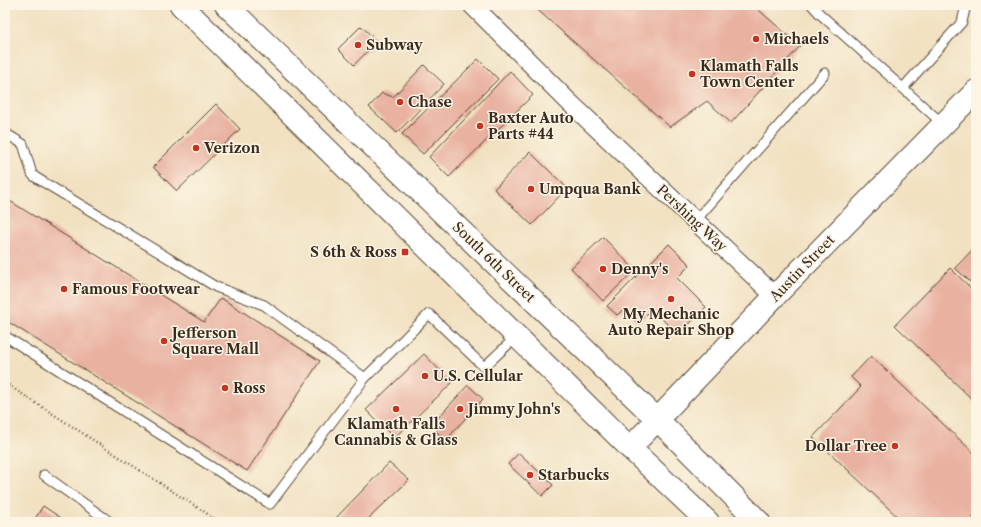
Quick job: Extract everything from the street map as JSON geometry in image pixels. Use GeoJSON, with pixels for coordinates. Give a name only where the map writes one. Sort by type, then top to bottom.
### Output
{"type":"FeatureCollection","features":[{"type":"Feature","properties":{"kind":"main road"},"geometry":{"type":"LineString","coordinates":[[181,5],[630,448],[708,522]]}},
{"type":"Feature","properties":{"kind":"main road","name":"South 6th Street"},"geometry":{"type":"LineString","coordinates":[[226,5],[657,419],[759,522]]}},
{"type":"Feature","properties":{"kind":"main road","name":"Austin Street"},"geometry":{"type":"LineString","coordinates":[[630,448],[775,296],[976,91]]}},
{"type":"Feature","properties":{"kind":"street","name":"Pershing Way"},"geometry":{"type":"LineString","coordinates":[[472,5],[568,101],[775,296]]}},
{"type":"Feature","properties":{"kind":"lane"},"geometry":{"type":"LineString","coordinates":[[812,5],[820,14],[943,124]]}},
{"type":"Feature","properties":{"kind":"lane"},"geometry":{"type":"LineString","coordinates":[[903,88],[962,22],[966,5]]}},
{"type":"Feature","properties":{"kind":"lane"},"geometry":{"type":"LineString","coordinates":[[695,221],[825,73]]}},
{"type":"Feature","properties":{"kind":"lane"},"geometry":{"type":"LineString","coordinates":[[5,133],[23,144],[32,174],[35,177],[216,287],[264,305],[366,378]]}},
{"type":"Feature","properties":{"kind":"lane"},"geometry":{"type":"LineString","coordinates":[[5,336],[270,504],[366,378],[429,314],[484,367],[516,336]]}},
{"type":"Feature","properties":{"kind":"lane"},"geometry":{"type":"LineString","coordinates":[[44,476],[110,522]]}},
{"type":"Feature","properties":{"kind":"path"},"geometry":{"type":"LineString","coordinates":[[5,382],[220,522]]}},
{"type":"Feature","properties":{"kind":"building","name":"Klamath Falls Town Center"},"geometry":{"type":"Polygon","coordinates":[[[532,5],[753,5],[800,46],[731,123],[707,101],[670,127],[532,5]]]}},
{"type":"Feature","properties":{"kind":"building","name":"Subway"},"geometry":{"type":"Polygon","coordinates":[[[361,26],[377,41],[354,65],[338,49],[361,26]]]}},
{"type":"Feature","properties":{"kind":"building"},"geometry":{"type":"Polygon","coordinates":[[[478,59],[498,79],[423,154],[402,134],[478,59]]]}},
{"type":"Feature","properties":{"kind":"building","name":"Chase"},"geometry":{"type":"Polygon","coordinates":[[[424,65],[444,84],[397,133],[369,107],[382,93],[393,97],[424,65]]]}},
{"type":"Feature","properties":{"kind":"building","name":"Baxter Auto Parts #44"},"geometry":{"type":"Polygon","coordinates":[[[510,71],[533,95],[449,177],[429,157],[510,71]]]}},
{"type":"Feature","properties":{"kind":"building","name":"Verizon"},"geometry":{"type":"Polygon","coordinates":[[[216,104],[240,129],[177,191],[153,167],[216,104]]]}},
{"type":"Feature","properties":{"kind":"building","name":"Umpqua Bank"},"geometry":{"type":"Polygon","coordinates":[[[530,152],[567,188],[532,225],[494,189],[530,152]]]}},
{"type":"Feature","properties":{"kind":"building","name":"Jefferson Square Mall"},"geometry":{"type":"Polygon","coordinates":[[[5,198],[204,322],[221,298],[320,361],[247,471],[5,320],[5,198]]]}},
{"type":"Feature","properties":{"kind":"building","name":"Denny's"},"geometry":{"type":"Polygon","coordinates":[[[603,237],[635,270],[603,301],[571,268],[603,237]]]}},
{"type":"Feature","properties":{"kind":"building"},"geometry":{"type":"Polygon","coordinates":[[[669,244],[690,265],[677,278],[706,307],[678,335],[652,309],[638,323],[624,309],[617,315],[607,306],[669,244]]]}},
{"type":"Feature","properties":{"kind":"building"},"geometry":{"type":"Polygon","coordinates":[[[976,246],[976,287],[955,268],[976,246]]]}},
{"type":"Feature","properties":{"kind":"building"},"geometry":{"type":"Polygon","coordinates":[[[950,268],[976,293],[976,403],[895,325],[950,268]]]}},
{"type":"Feature","properties":{"kind":"building"},"geometry":{"type":"Polygon","coordinates":[[[424,354],[452,383],[394,438],[366,410],[424,354]]]}},
{"type":"Feature","properties":{"kind":"building","name":"Dollar Tree"},"geometry":{"type":"Polygon","coordinates":[[[871,356],[976,455],[976,514],[968,522],[903,522],[813,437],[861,387],[851,377],[871,356]]]}},
{"type":"Feature","properties":{"kind":"building","name":"Jimmy John's"},"geometry":{"type":"Polygon","coordinates":[[[468,385],[483,399],[446,440],[436,431],[440,427],[436,420],[468,385]]]}},
{"type":"Feature","properties":{"kind":"building","name":"Starbucks"},"geometry":{"type":"Polygon","coordinates":[[[519,453],[553,485],[542,496],[508,464],[519,453]]]}},
{"type":"Feature","properties":{"kind":"building"},"geometry":{"type":"Polygon","coordinates":[[[389,463],[409,480],[365,522],[332,522],[389,463]]]}},
{"type":"Feature","properties":{"kind":"building"},"geometry":{"type":"Polygon","coordinates":[[[43,506],[67,522],[33,522],[43,506]]]}},
{"type":"Feature","properties":{"kind":"place","name":"Michaels"},"geometry":{"type":"Point","coordinates":[756,39]}},
{"type":"Feature","properties":{"kind":"place","name":"Subway"},"geometry":{"type":"Point","coordinates":[358,45]}},
{"type":"Feature","properties":{"kind":"place","name":"Klamath Falls Town Center"},"geometry":{"type":"Point","coordinates":[692,74]}},
{"type":"Feature","properties":{"kind":"place","name":"Chase"},"geometry":{"type":"Point","coordinates":[400,102]}},
{"type":"Feature","properties":{"kind":"place","name":"Baxter Auto Parts #44"},"geometry":{"type":"Point","coordinates":[480,126]}},
{"type":"Feature","properties":{"kind":"place","name":"Verizon"},"geometry":{"type":"Point","coordinates":[196,148]}},
{"type":"Feature","properties":{"kind":"place","name":"Umpqua Bank"},"geometry":{"type":"Point","coordinates":[531,189]}},
{"type":"Feature","properties":{"kind":"place","name":"S 6th & Ross"},"geometry":{"type":"Point","coordinates":[405,252]}},
{"type":"Feature","properties":{"kind":"place","name":"Denny's"},"geometry":{"type":"Point","coordinates":[603,269]}},
{"type":"Feature","properties":{"kind":"place","name":"Famous Footwear"},"geometry":{"type":"Point","coordinates":[64,289]}},
{"type":"Feature","properties":{"kind":"place","name":"My Mechanic Auto Repair Shop"},"geometry":{"type":"Point","coordinates":[671,299]}},
{"type":"Feature","properties":{"kind":"place","name":"Jefferson Square Mall"},"geometry":{"type":"Point","coordinates":[164,341]}},
{"type":"Feature","properties":{"kind":"place","name":"U.S. Cellular"},"geometry":{"type":"Point","coordinates":[425,376]}},
{"type":"Feature","properties":{"kind":"place","name":"Ross"},"geometry":{"type":"Point","coordinates":[225,388]}},
{"type":"Feature","properties":{"kind":"place","name":"Klamath Falls Cannabis & Glass"},"geometry":{"type":"Point","coordinates":[396,409]}},
{"type":"Feature","properties":{"kind":"place","name":"Jimmy John's"},"geometry":{"type":"Point","coordinates":[460,409]}},
{"type":"Feature","properties":{"kind":"place","name":"Dollar Tree"},"geometry":{"type":"Point","coordinates":[895,446]}},
{"type":"Feature","properties":{"kind":"place","name":"Starbucks"},"geometry":{"type":"Point","coordinates":[530,475]}}]}
